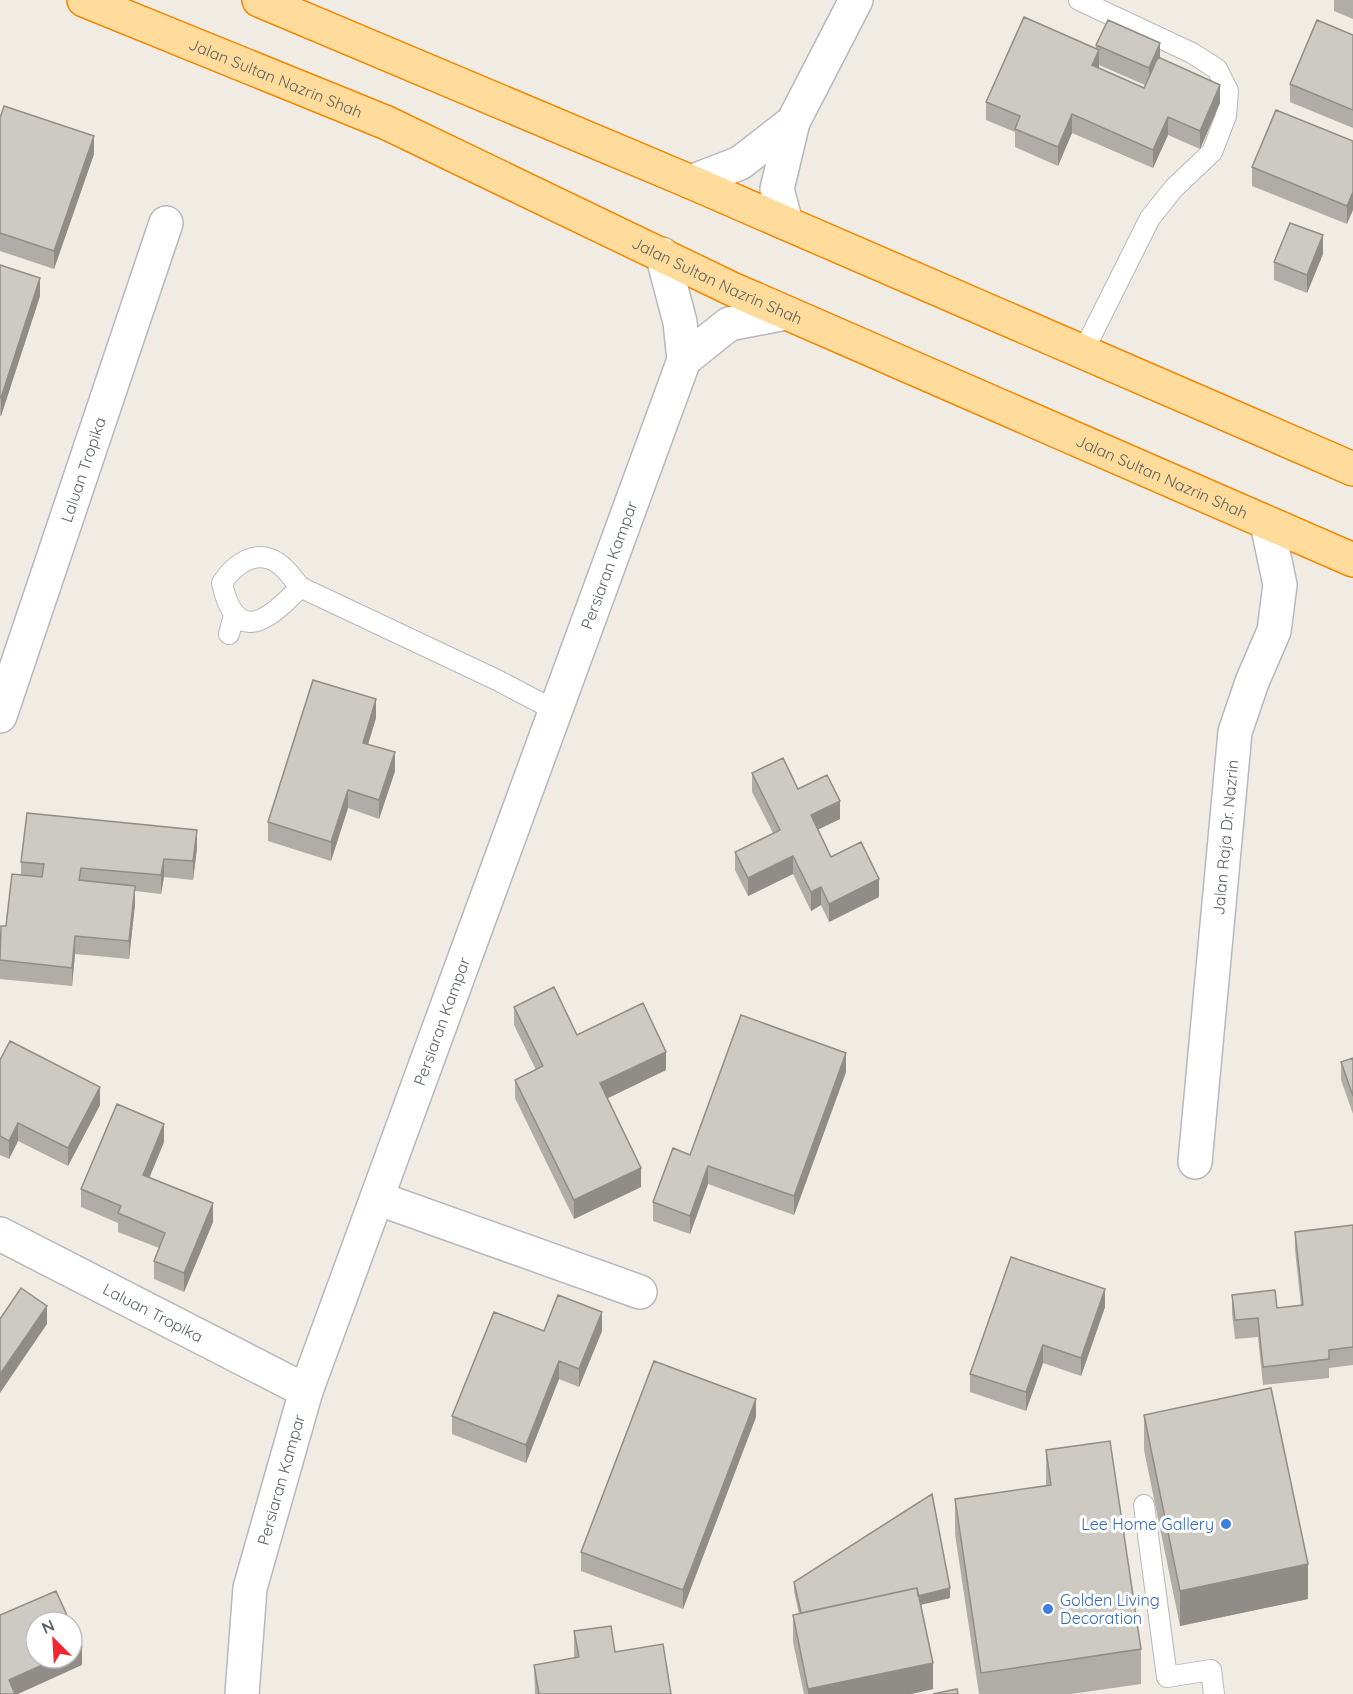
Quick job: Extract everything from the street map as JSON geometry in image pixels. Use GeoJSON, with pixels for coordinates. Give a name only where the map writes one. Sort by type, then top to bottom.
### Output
{"type":"FeatureCollection","features":[{"type":"Feature","properties":{"kind":"highway","name":"Jalan Sultan Nazrin Shah"},"geometry":{"type":"LineString","coordinates":[[84,0],[387,123],[786,313],[1353,560]]}},
{"type":"Feature","properties":{"kind":"highway"},"geometry":{"type":"LineString","coordinates":[[259,0],[691,182],[1353,469]]}},
{"type":"Feature","properties":{"kind":"street"},"geometry":{"type":"LineString","coordinates":[[786,223],[777,189],[794,122],[856,0]]}},
{"type":"Feature","properties":{"kind":"street"},"geometry":{"type":"LineString","coordinates":[[691,182],[740,163],[794,122]]}},
{"type":"Feature","properties":{"kind":"street","name":"Laluan Tropika"},"geometry":{"type":"LineString","coordinates":[[0,716],[166,223]]}},
{"type":"Feature","properties":{"kind":"street","name":"Persiaran Kampar"},"geometry":{"type":"LineString","coordinates":[[242,1694],[250,1588],[306,1391],[684,360],[680,322],[662,254]]}},
{"type":"Feature","properties":{"kind":"street"},"geometry":{"type":"LineString","coordinates":[[684,360],[729,324],[786,313]]}},
{"type":"Feature","properties":{"kind":"street","name":"Jalan Raja Dr. Nazrin"},"geometry":{"type":"LineString","coordinates":[[1196,1162],[1235,732],[1252,682],[1274,631],[1280,585],[1267,523]]}},
{"type":"Feature","properties":{"kind":"street"},"geometry":{"type":"LineString","coordinates":[[377,1198],[640,1292]]}},
{"type":"Feature","properties":{"kind":"street","name":"Laluan Tropika"},"geometry":{"type":"LineString","coordinates":[[0,1234],[306,1391]]}},
{"type":"Feature","properties":{"kind":"lane"},"geometry":{"type":"LineString","coordinates":[[1080,0],[1192,53],[1217,69],[1228,91],[1226,117],[1212,152],[1174,188],[1150,218],[1083,352]]}},
{"type":"Feature","properties":{"kind":"lane"},"geometry":{"type":"LineString","coordinates":[[300,587],[277,612],[263,620],[244,621],[234,615],[226,601],[222,583],[234,566],[256,556],[277,562],[300,587],[497,680],[556,711]]}},
{"type":"Feature","properties":{"kind":"lane"},"geometry":{"type":"LineString","coordinates":[[229,634],[234,615]]}},
{"type":"Feature","properties":{"kind":"lane"},"geometry":{"type":"LineString","coordinates":[[1144,1505],[1167,1677],[1211,1670],[1214,1694]]}},
{"type":"Feature","properties":{"kind":"building"},"geometry":{"type":"Polygon","coordinates":[[[1024,17],[1099,50],[1092,65],[1144,88],[1158,57],[1220,85],[1200,131],[1168,117],[1153,150],[1072,114],[1058,147],[1015,129],[1020,116],[986,102],[1024,17]]]}},
{"type":"Feature","properties":{"kind":"building"},"geometry":{"type":"Polygon","coordinates":[[[1108,20],[1160,43],[1149,68],[1096,45],[1108,20]]]}},
{"type":"Feature","properties":{"kind":"building"},"geometry":{"type":"Polygon","coordinates":[[[1317,20],[1353,35],[1353,110],[1290,84],[1317,20]]]}},
{"type":"Feature","properties":{"kind":"building"},"geometry":{"type":"Polygon","coordinates":[[[4,106],[94,136],[54,251],[0,233],[0,118],[4,106]]]}},
{"type":"Feature","properties":{"kind":"building"},"geometry":{"type":"Polygon","coordinates":[[[1276,110],[1353,141],[1353,192],[1347,206],[1252,167],[1276,110]]]}},
{"type":"Feature","properties":{"kind":"building"},"geometry":{"type":"Polygon","coordinates":[[[1290,223],[1323,235],[1307,275],[1274,262],[1290,223]]]}},
{"type":"Feature","properties":{"kind":"building"},"geometry":{"type":"Polygon","coordinates":[[[0,265],[40,278],[1,398],[0,398],[0,265]]]}},
{"type":"Feature","properties":{"kind":"building"},"geometry":{"type":"Polygon","coordinates":[[[313,680],[376,699],[363,743],[395,752],[379,800],[348,790],[331,842],[268,822],[313,680]]]}},
{"type":"Feature","properties":{"kind":"building"},"geometry":{"type":"Polygon","coordinates":[[[783,758],[798,789],[827,775],[840,801],[811,815],[831,857],[861,842],[879,879],[829,904],[821,887],[811,892],[793,856],[748,878],[735,852],[780,830],[752,773],[783,758]]]}},
{"type":"Feature","properties":{"kind":"building"},"geometry":{"type":"Polygon","coordinates":[[[27,813],[197,830],[193,861],[164,859],[161,875],[81,868],[79,880],[135,886],[129,941],[75,936],[72,968],[0,960],[1,926],[6,926],[12,874],[42,877],[44,864],[21,862],[27,813]]]}},
{"type":"Feature","properties":{"kind":"building"},"geometry":{"type":"Polygon","coordinates":[[[554,987],[577,1035],[643,1003],[666,1052],[600,1083],[641,1168],[574,1200],[515,1080],[543,1066],[514,1007],[554,987]]]}},
{"type":"Feature","properties":{"kind":"building"},"geometry":{"type":"Polygon","coordinates":[[[741,1015],[846,1053],[794,1196],[708,1166],[690,1216],[653,1202],[673,1148],[690,1155],[741,1015]]]}},
{"type":"Feature","properties":{"kind":"building"},"geometry":{"type":"Polygon","coordinates":[[[10,1041],[100,1087],[68,1148],[18,1123],[9,1141],[0,1136],[0,1060],[10,1041]]]}},
{"type":"Feature","properties":{"kind":"building"},"geometry":{"type":"Polygon","coordinates":[[[1353,1058],[1353,1096],[1341,1062],[1353,1058]]]}},
{"type":"Feature","properties":{"kind":"building"},"geometry":{"type":"Polygon","coordinates":[[[117,1104],[164,1124],[143,1175],[213,1203],[184,1273],[154,1261],[165,1233],[118,1213],[121,1206],[81,1189],[117,1104]]]}},
{"type":"Feature","properties":{"kind":"building"},"geometry":{"type":"Polygon","coordinates":[[[1353,1225],[1353,1347],[1329,1350],[1329,1359],[1263,1367],[1258,1318],[1235,1320],[1232,1295],[1275,1290],[1277,1308],[1303,1305],[1295,1232],[1353,1225]]]}},
{"type":"Feature","properties":{"kind":"building"},"geometry":{"type":"Polygon","coordinates":[[[1011,1257],[1105,1289],[1081,1358],[1043,1345],[1026,1392],[970,1374],[1011,1257]]]}},
{"type":"Feature","properties":{"kind":"building"},"geometry":{"type":"Polygon","coordinates":[[[21,1288],[47,1306],[0,1374],[0,1319],[21,1288]]]}},
{"type":"Feature","properties":{"kind":"building"},"geometry":{"type":"Polygon","coordinates":[[[558,1295],[602,1312],[579,1369],[559,1361],[526,1445],[452,1416],[494,1312],[544,1331],[558,1295]]]}},
{"type":"Feature","properties":{"kind":"building"},"geometry":{"type":"Polygon","coordinates":[[[654,1361],[756,1399],[683,1590],[581,1552],[654,1361]]]}},
{"type":"Feature","properties":{"kind":"building","name":"Lee Home Gallery"},"geometry":{"type":"Polygon","coordinates":[[[1271,1388],[1308,1564],[1180,1591],[1144,1415],[1271,1388]]]}},
{"type":"Feature","properties":{"kind":"building","name":"Golden Living Decoration"},"geometry":{"type":"Polygon","coordinates":[[[1110,1441],[1141,1649],[981,1673],[955,1499],[1051,1485],[1046,1450],[1110,1441]]]}},
{"type":"Feature","properties":{"kind":"building"},"geometry":{"type":"Polygon","coordinates":[[[932,1494],[950,1588],[918,1596],[917,1588],[801,1613],[794,1582],[932,1494]]]}},
{"type":"Feature","properties":{"kind":"building"},"geometry":{"type":"Polygon","coordinates":[[[917,1588],[933,1663],[808,1689],[793,1615],[917,1588]]]}},
{"type":"Feature","properties":{"kind":"building"},"geometry":{"type":"Polygon","coordinates":[[[56,1591],[65,1610],[24,1610],[24,1670],[31,1670],[9,1680],[15,1694],[0,1694],[0,1615],[56,1591]]]}},
{"type":"Feature","properties":{"kind":"building"},"geometry":{"type":"Polygon","coordinates":[[[611,1626],[615,1652],[663,1644],[671,1694],[539,1694],[534,1665],[579,1657],[574,1631],[611,1626]]]}},
{"type":"Feature","properties":{"kind":"building"},"geometry":{"type":"Polygon","coordinates":[[[957,1689],[958,1694],[933,1694],[957,1689]]]}},
{"type":"Feature","properties":{"kind":"place","name":"Lee Home Gallery"},"geometry":{"type":"Point","coordinates":[1226,1524]}},
{"type":"Feature","properties":{"kind":"place","name":"Golden Living Decoration"},"geometry":{"type":"Point","coordinates":[1048,1609]}}]}
